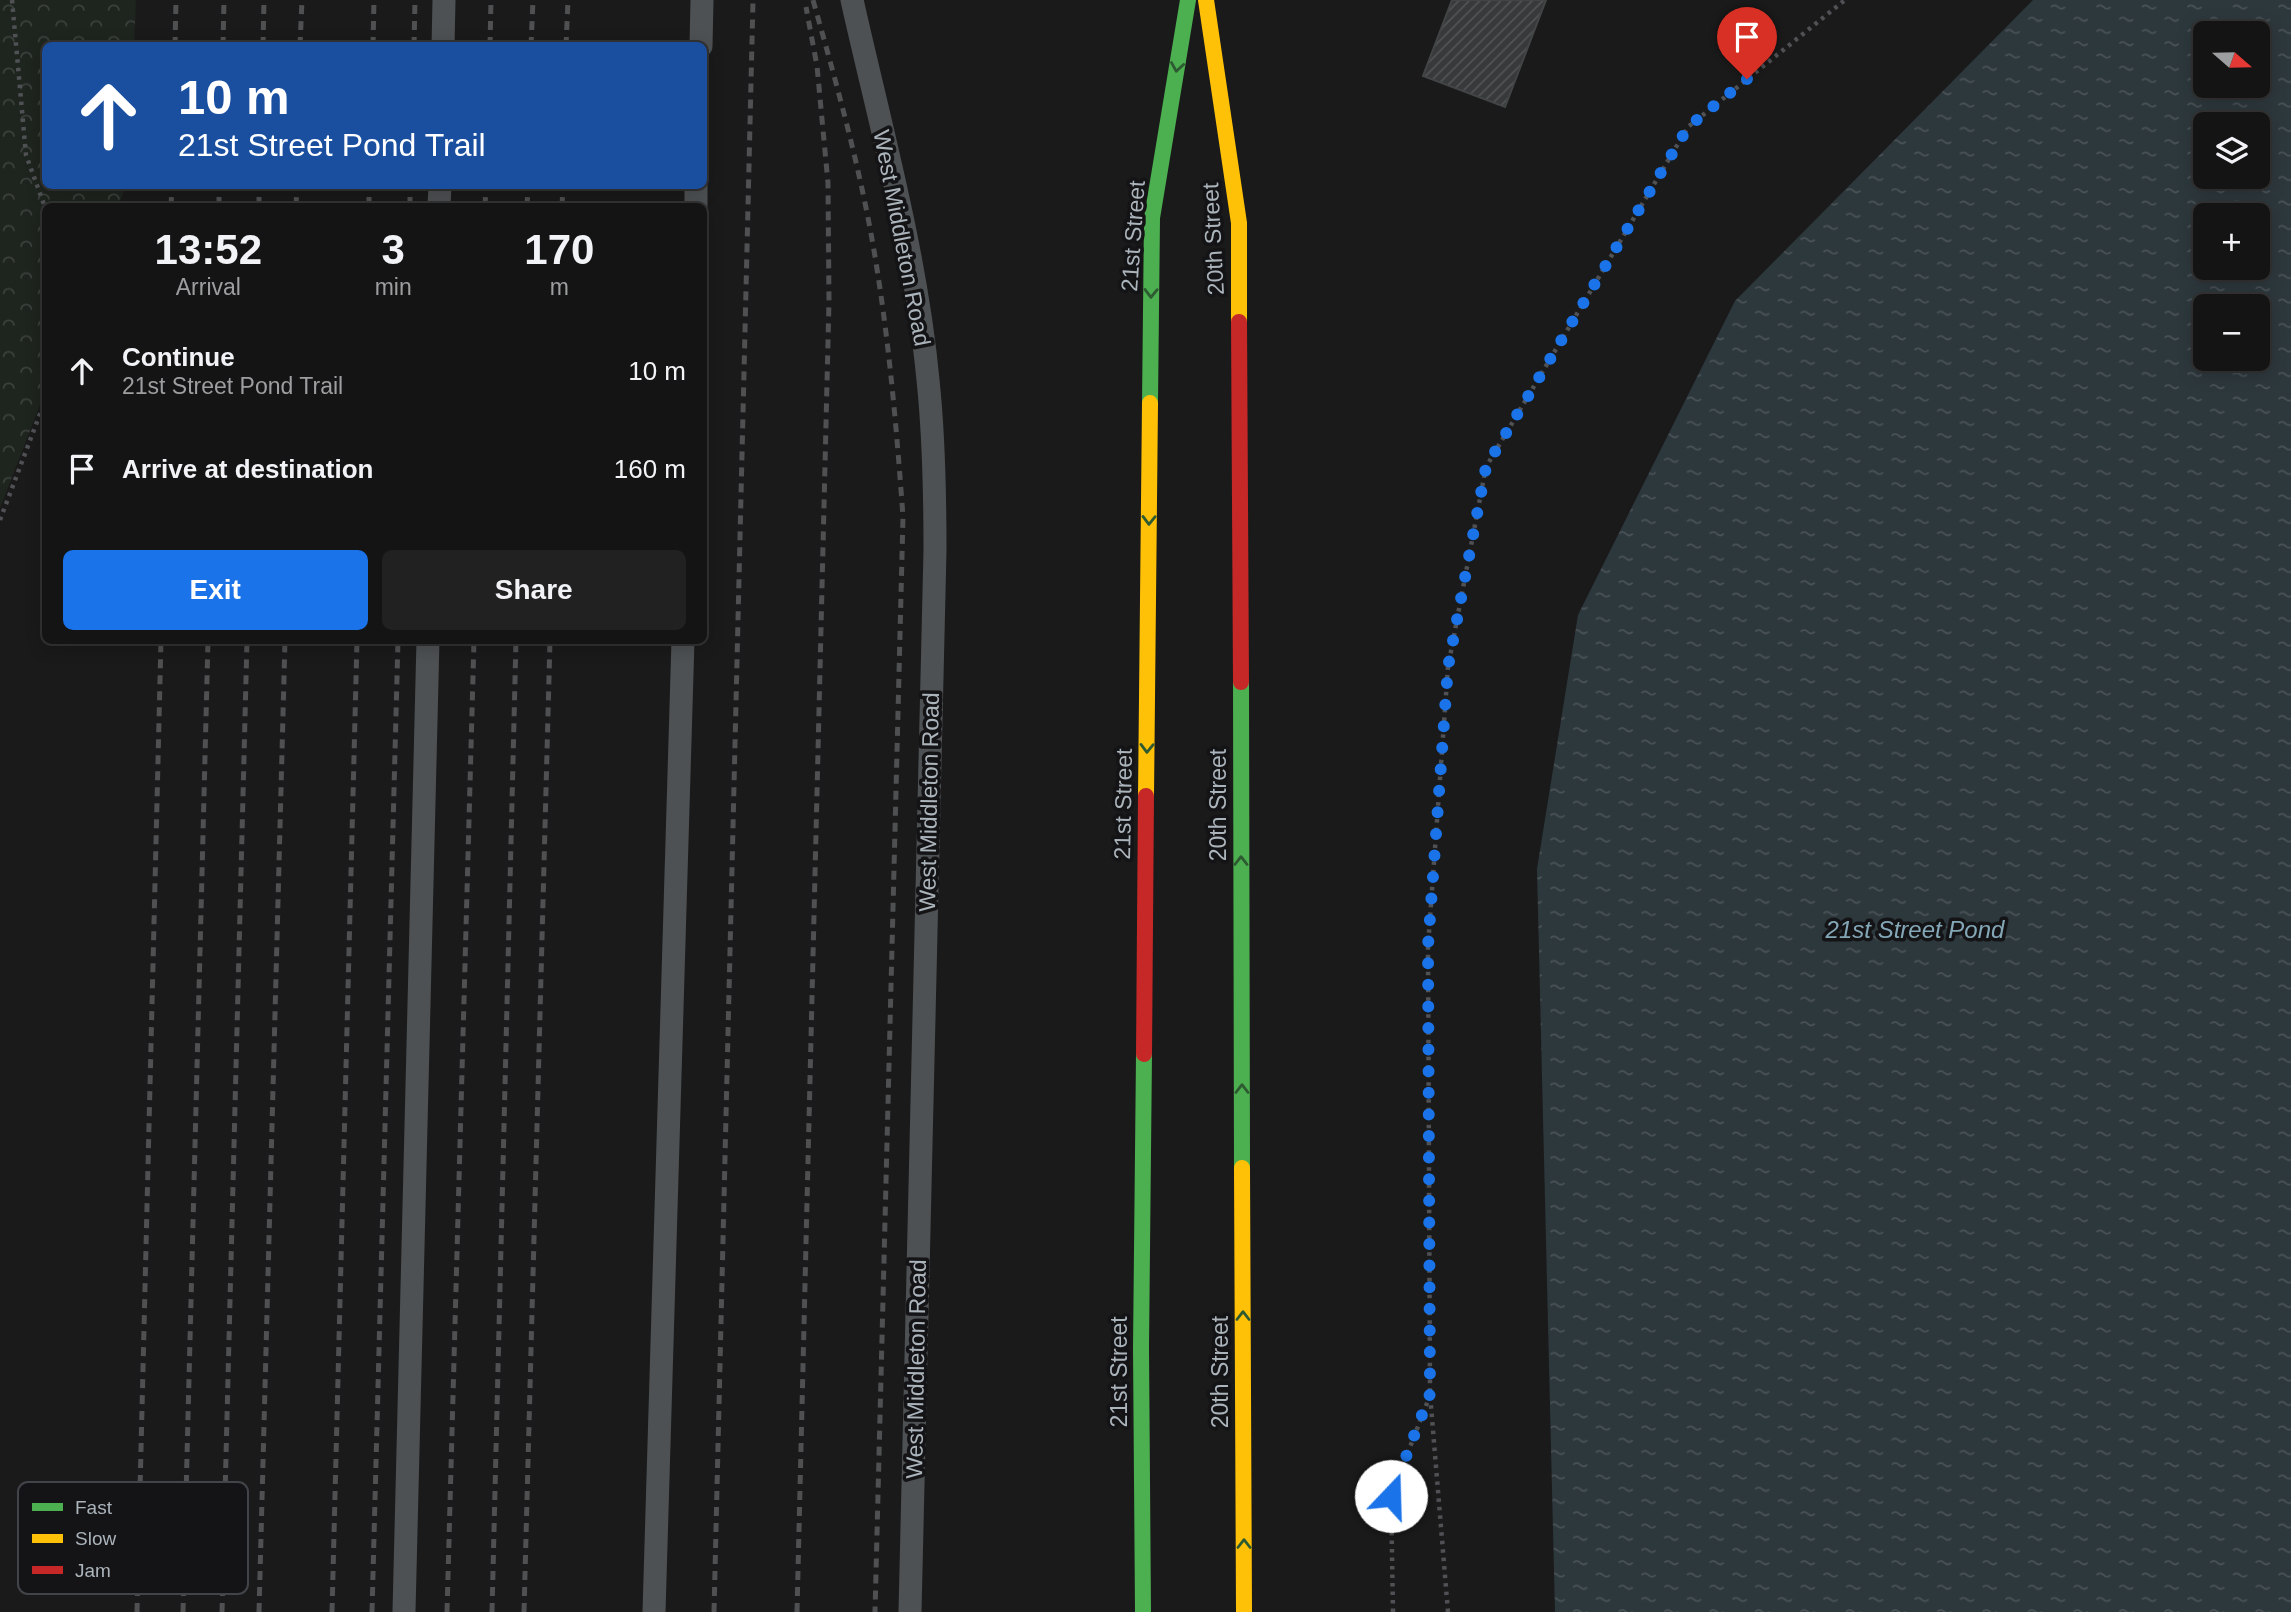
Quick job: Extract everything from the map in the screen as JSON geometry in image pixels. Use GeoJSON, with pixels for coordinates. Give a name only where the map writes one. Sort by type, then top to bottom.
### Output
{"type":"FeatureCollection","features":[{"type":"Feature","properties":{"kind":"main road","name":"21st Street"},"geometry":{"type":"LineString","coordinates":[[1143,1612],[1141,1320],[1152,218],[1188,0]]}},
{"type":"Feature","properties":{"kind":"main road","name":"20th Street"},"geometry":{"type":"LineString","coordinates":[[1206,0],[1239,223],[1244,1612]]}},
{"type":"Feature","properties":{"kind":"lane"},"geometry":{"type":"LineString","coordinates":[[443,42],[444,0]]}},
{"type":"Feature","properties":{"kind":"lane"},"geometry":{"type":"LineString","coordinates":[[701,42],[702,0]]}},
{"type":"Feature","properties":{"kind":"lane","name":"West Middleton Road"},"geometry":{"type":"LineString","coordinates":[[852,0],[912,265],[928,378],[934,464],[935,550],[910,1612]]}},
{"type":"Feature","properties":{"kind":"lane"},"geometry":{"type":"LineString","coordinates":[[404,1612],[428,644]]}},
{"type":"Feature","properties":{"kind":"lane"},"geometry":{"type":"LineString","coordinates":[[654,1612],[683,644]]}},
{"type":"Feature","properties":{"kind":"path"},"geometry":{"type":"LineString","coordinates":[[12,0],[26,155],[44,203]]}},
{"type":"Feature","properties":{"kind":"path"},"geometry":{"type":"LineString","coordinates":[[1448,1612],[1430,1394],[1428,946],[1448,667],[1486,467],[1688,127],[1845,0]]}},
{"type":"Feature","properties":{"kind":"path"},"geometry":{"type":"LineString","coordinates":[[0,520],[42,409]]}},
{"type":"Feature","properties":{"kind":"path"},"geometry":{"type":"LineString","coordinates":[[1393,1612],[1391,1496],[1430,1394]]}},
{"type":"Feature","properties":{"kind":"green space"},"geometry":{"type":"Polygon","coordinates":[[[0,0],[136,0],[134,42],[42,42],[42,189],[125,189],[119,203],[42,203],[42,400],[0,508],[0,0]]]}},
{"type":"Feature","properties":{"kind":"water","name":"21st Street Pond"},"geometry":{"type":"Polygon","coordinates":[[[2033,0],[2291,0],[2291,1612],[1555,1612],[1537,869],[1578,615],[1735,301],[2033,0]]]}},
{"type":"Feature","properties":{"kind":"building"},"geometry":{"type":"Polygon","coordinates":[[[1452,0],[1546,0],[1505,107],[1423,76],[1452,0]]]}},
{"type":"Feature","properties":{"kind":"railway"},"geometry":{"type":"LineString","coordinates":[[175,42],[176,0]]}},
{"type":"Feature","properties":{"kind":"railway"},"geometry":{"type":"LineString","coordinates":[[223,42],[224,0]]}},
{"type":"Feature","properties":{"kind":"railway"},"geometry":{"type":"LineString","coordinates":[[263,42],[264,0]]}},
{"type":"Feature","properties":{"kind":"railway"},"geometry":{"type":"LineString","coordinates":[[300,42],[302,0]]}},
{"type":"Feature","properties":{"kind":"railway"},"geometry":{"type":"LineString","coordinates":[[373,42],[374,0]]}},
{"type":"Feature","properties":{"kind":"railway"},"geometry":{"type":"LineString","coordinates":[[414,42],[415,0]]}},
{"type":"Feature","properties":{"kind":"railway"},"geometry":{"type":"LineString","coordinates":[[490,42],[491,0]]}},
{"type":"Feature","properties":{"kind":"railway"},"geometry":{"type":"LineString","coordinates":[[531,42],[533,0]]}},
{"type":"Feature","properties":{"kind":"railway"},"geometry":{"type":"LineString","coordinates":[[566,42],[568,0]]}},
{"type":"Feature","properties":{"kind":"railway"},"geometry":{"type":"LineString","coordinates":[[714,1612],[753,0]]}},
{"type":"Feature","properties":{"kind":"railway"},"geometry":{"type":"LineString","coordinates":[[813,0],[849,134],[871,235],[882,300],[903,517],[875,1612]]}},
{"type":"Feature","properties":{"kind":"railway"},"geometry":{"type":"LineString","coordinates":[[797,1612],[829,301],[828,183],[817,66],[806,7]]}},
{"type":"Feature","properties":{"kind":"railway"},"geometry":{"type":"LineString","coordinates":[[171,203],[172,189]]}},
{"type":"Feature","properties":{"kind":"railway"},"geometry":{"type":"LineString","coordinates":[[219,189],[219,203]]}},
{"type":"Feature","properties":{"kind":"railway"},"geometry":{"type":"LineString","coordinates":[[259,189],[259,203]]}},
{"type":"Feature","properties":{"kind":"railway"},"geometry":{"type":"LineString","coordinates":[[296,203],[297,189]]}},
{"type":"Feature","properties":{"kind":"railway"},"geometry":{"type":"LineString","coordinates":[[369,189],[369,203]]}},
{"type":"Feature","properties":{"kind":"railway"},"geometry":{"type":"LineString","coordinates":[[410,189],[410,203]]}},
{"type":"Feature","properties":{"kind":"railway"},"geometry":{"type":"LineString","coordinates":[[485,203],[486,189]]}},
{"type":"Feature","properties":{"kind":"railway"},"geometry":{"type":"LineString","coordinates":[[527,203],[528,189]]}},
{"type":"Feature","properties":{"kind":"railway"},"geometry":{"type":"LineString","coordinates":[[562,203],[563,189]]}},
{"type":"Feature","properties":{"kind":"railway"},"geometry":{"type":"LineString","coordinates":[[140,1482],[161,644]]}},
{"type":"Feature","properties":{"kind":"railway"},"geometry":{"type":"LineString","coordinates":[[186,1482],[208,644]]}},
{"type":"Feature","properties":{"kind":"railway"},"geometry":{"type":"LineString","coordinates":[[225,1482],[247,644]]}},
{"type":"Feature","properties":{"kind":"railway"},"geometry":{"type":"LineString","coordinates":[[259,1612],[285,644]]}},
{"type":"Feature","properties":{"kind":"railway"},"geometry":{"type":"LineString","coordinates":[[332,1612],[357,644]]}},
{"type":"Feature","properties":{"kind":"railway"},"geometry":{"type":"LineString","coordinates":[[372,1612],[398,644]]}},
{"type":"Feature","properties":{"kind":"railway"},"geometry":{"type":"LineString","coordinates":[[447,1612],[474,644]]}},
{"type":"Feature","properties":{"kind":"railway"},"geometry":{"type":"LineString","coordinates":[[492,1612],[516,644]]}},
{"type":"Feature","properties":{"kind":"railway"},"geometry":{"type":"LineString","coordinates":[[524,1612],[550,644]]}},
{"type":"Feature","properties":{"kind":"railway"},"geometry":{"type":"LineString","coordinates":[[137,1594],[137,1612]]}},
{"type":"Feature","properties":{"kind":"railway"},"geometry":{"type":"LineString","coordinates":[[183,1594],[183,1612]]}},
{"type":"Feature","properties":{"kind":"railway"},"geometry":{"type":"LineString","coordinates":[[222,1594],[222,1612]]}},
{"type":"Feature","properties":{"kind":"traffic: fast"},"geometry":{"type":"LineString","coordinates":[[1150,403],[1152,218],[1188,0]]}},
{"type":"Feature","properties":{"kind":"traffic: fast"},"geometry":{"type":"LineString","coordinates":[[1241,682],[1242,1168]]}},
{"type":"Feature","properties":{"kind":"traffic: fast"},"geometry":{"type":"LineString","coordinates":[[1143,1612],[1141,1348],[1144,1054]]}},
{"type":"Feature","properties":{"kind":"traffic: slow"},"geometry":{"type":"LineString","coordinates":[[1206,0],[1239,223],[1239,322]]}},
{"type":"Feature","properties":{"kind":"traffic: slow"},"geometry":{"type":"LineString","coordinates":[[1146,796],[1150,403]]}},
{"type":"Feature","properties":{"kind":"traffic: slow"},"geometry":{"type":"LineString","coordinates":[[1242,1168],[1244,1612]]}},
{"type":"Feature","properties":{"kind":"traffic: jam"},"geometry":{"type":"LineString","coordinates":[[1239,322],[1241,682]]}},
{"type":"Feature","properties":{"kind":"traffic: jam"},"geometry":{"type":"LineString","coordinates":[[1144,1054],[1146,796]]}},
{"type":"Feature","properties":{"kind":"route"},"geometry":{"type":"LineString","coordinates":[[1391,1496],[1430,1394],[1428,946],[1448,667],[1486,467],[1688,127],[1747,79]]}}]}
